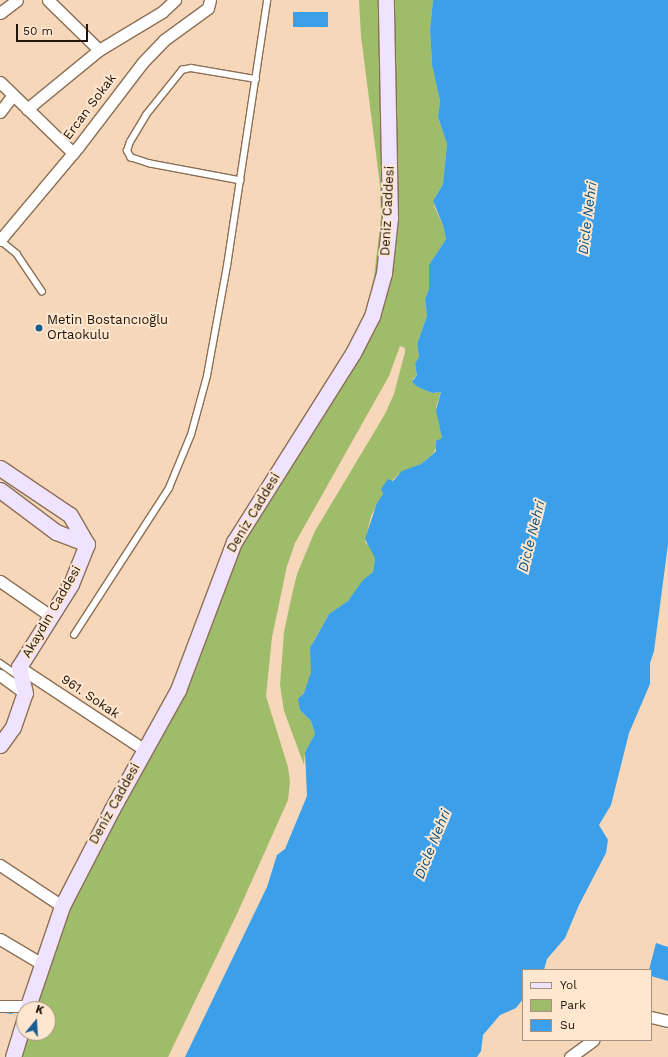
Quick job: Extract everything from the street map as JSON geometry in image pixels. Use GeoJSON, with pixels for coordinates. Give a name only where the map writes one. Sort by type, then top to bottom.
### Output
{"type":"FeatureCollection","features":[{"type":"Feature","properties":{"kind":"street"},"geometry":{"type":"LineString","coordinates":[[0,13],[17,0]]}},
{"type":"Feature","properties":{"kind":"street"},"geometry":{"type":"LineString","coordinates":[[48,0],[100,50]]}},
{"type":"Feature","properties":{"kind":"street","name":"Ercan Sokak"},"geometry":{"type":"LineString","coordinates":[[2,235],[73,152],[143,62],[164,40],[208,8],[210,0]]}},
{"type":"Feature","properties":{"kind":"street"},"geometry":{"type":"LineString","coordinates":[[27,109],[100,50],[175,1]]}},
{"type":"Feature","properties":{"kind":"street","name":"Deniz Caddesi"},"geometry":{"type":"LineString","coordinates":[[30,1001],[62,906],[189,664],[234,542],[353,353],[364,332],[378,297],[384,273],[390,218],[385,2]]}},
{"type":"Feature","properties":{"kind":"street"},"geometry":{"type":"LineString","coordinates":[[0,82],[73,152]]}},
{"type":"Feature","properties":{"kind":"street"},"geometry":{"type":"LineString","coordinates":[[0,112],[13,96]]}},
{"type":"Feature","properties":{"kind":"street"},"geometry":{"type":"LineString","coordinates":[[0,468],[70,516],[87,544]]}},
{"type":"Feature","properties":{"kind":"street"},"geometry":{"type":"LineString","coordinates":[[0,490],[56,532],[87,544]]}},
{"type":"Feature","properties":{"kind":"street","name":"Akaydın Caddesi"},"geometry":{"type":"LineString","coordinates":[[20,672],[71,584],[87,544]]}},
{"type":"Feature","properties":{"kind":"street"},"geometry":{"type":"LineString","coordinates":[[0,582],[52,617]]}},
{"type":"Feature","properties":{"kind":"street"},"geometry":{"type":"LineString","coordinates":[[0,745],[13,727],[25,693],[20,672]]}},
{"type":"Feature","properties":{"kind":"street","name":"961. Sokak"},"geometry":{"type":"LineString","coordinates":[[20,672],[145,750]]}},
{"type":"Feature","properties":{"kind":"street"},"geometry":{"type":"LineString","coordinates":[[0,675],[25,693]]}},
{"type":"Feature","properties":{"kind":"street"},"geometry":{"type":"LineString","coordinates":[[0,866],[62,906]]}},
{"type":"Feature","properties":{"kind":"street"},"geometry":{"type":"LineString","coordinates":[[0,939],[42,964]]}},
{"type":"Feature","properties":{"kind":"street"},"geometry":{"type":"LineString","coordinates":[[0,1006],[16,1010]]}},
{"type":"Feature","properties":{"kind":"street"},"geometry":{"type":"LineString","coordinates":[[652,1017],[668,1022]]}},
{"type":"Feature","properties":{"kind":"street","name":"Deniz Caddesi"},"geometry":{"type":"LineString","coordinates":[[13,1057],[18,1041]]}},
{"type":"Feature","properties":{"kind":"street"},"geometry":{"type":"LineString","coordinates":[[570,1057],[592,1041]]}},
{"type":"Feature","properties":{"kind":"lane"},"geometry":{"type":"LineString","coordinates":[[74,635],[169,488],[191,436],[207,376],[241,181],[267,0]]}},
{"type":"Feature","properties":{"kind":"lane"},"geometry":{"type":"LineString","coordinates":[[241,181],[150,164],[131,158],[127,151],[130,142],[146,115],[182,70],[191,68],[256,79]]}},
{"type":"Feature","properties":{"kind":"lane"},"geometry":{"type":"LineString","coordinates":[[2,235],[42,291]]}},
{"type":"Feature","properties":{"kind":"lane"},"geometry":{"type":"LineString","coordinates":[[0,663],[20,672]]}},
{"type":"Feature","properties":{"kind":"green space"},"geometry":{"type":"Polygon","coordinates":[[[359,0],[433,0],[430,29],[432,65],[440,101],[438,117],[447,144],[443,184],[435,197],[434,206],[443,225],[446,239],[429,265],[429,289],[425,299],[427,316],[417,344],[419,356],[415,364],[417,375],[413,379],[418,387],[432,393],[441,392],[436,407],[442,438],[432,455],[421,464],[399,474],[382,490],[383,494],[371,516],[365,542],[371,548],[375,558],[373,572],[348,601],[329,614],[312,644],[311,672],[307,689],[301,696],[300,710],[311,721],[315,734],[305,752],[304,765],[284,711],[280,685],[284,632],[291,599],[297,574],[315,531],[385,414],[394,394],[405,352],[405,348],[400,346],[389,376],[295,543],[287,566],[272,637],[266,696],[288,767],[290,782],[288,800],[237,914],[168,1057],[13,1057],[20,1041],[56,1041],[56,1001],[30,1001],[50,940],[145,750],[224,565],[364,318],[374,277],[381,218],[380,185],[361,36],[359,0]]]}},
{"type":"Feature","properties":{"kind":"water","name":"Dicle Nehri"},"geometry":{"type":"Polygon","coordinates":[[[433,0],[668,0],[668,544],[654,651],[650,663],[650,684],[629,733],[611,805],[599,825],[608,840],[606,853],[579,905],[565,938],[547,959],[544,969],[522,969],[522,1000],[516,1008],[500,1015],[483,1035],[481,1051],[477,1057],[185,1057],[267,887],[277,855],[285,849],[307,796],[305,752],[315,734],[311,721],[300,710],[298,699],[304,693],[311,672],[310,648],[329,614],[348,601],[363,580],[373,572],[375,558],[365,539],[377,503],[383,494],[381,489],[388,479],[393,481],[402,471],[421,464],[432,455],[436,451],[436,441],[442,438],[436,410],[441,392],[432,393],[418,387],[412,382],[417,375],[415,364],[419,356],[417,344],[427,316],[425,299],[429,289],[429,265],[446,239],[443,225],[433,201],[443,184],[447,144],[438,117],[440,101],[432,65],[430,29],[433,0]]]}},
{"type":"Feature","properties":{"kind":"water"},"geometry":{"type":"Polygon","coordinates":[[[293,12],[328,12],[328,27],[293,27],[293,12]]]}},
{"type":"Feature","properties":{"kind":"water"},"geometry":{"type":"Polygon","coordinates":[[[656,943],[668,947],[668,981],[652,976],[652,969],[649,969],[656,943]]]}},
{"type":"Feature","properties":{"kind":"waterway"},"geometry":{"type":"LineString","coordinates":[[4,1011],[11,1012]]}},
{"type":"Feature","properties":{"kind":"place","name":"Metin Bostancıoğlu Ortaokulu"},"geometry":{"type":"Point","coordinates":[39,328]}}]}
